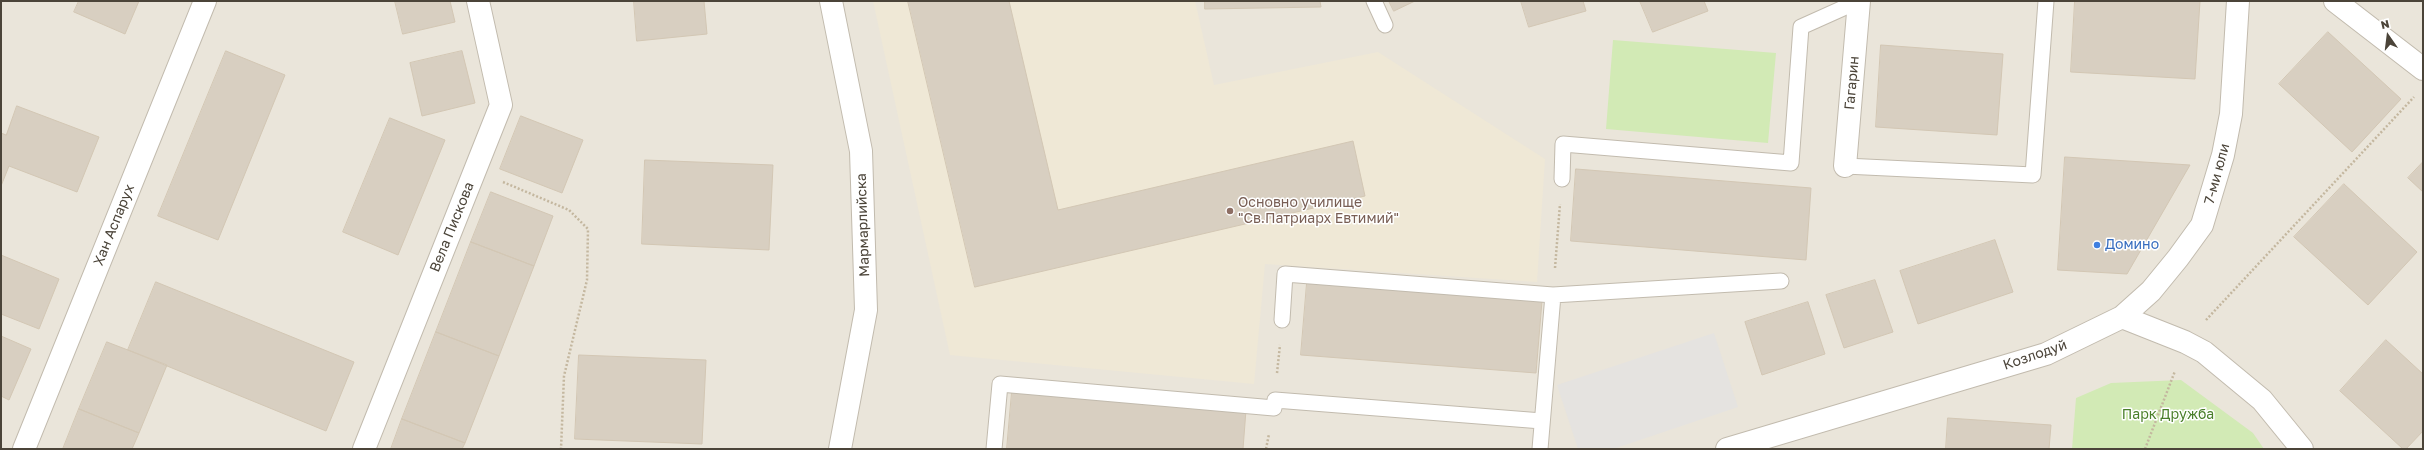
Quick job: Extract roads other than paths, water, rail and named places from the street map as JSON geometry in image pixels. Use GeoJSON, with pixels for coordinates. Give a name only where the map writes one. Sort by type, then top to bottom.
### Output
{"type":"FeatureCollection","features":[{"type":"Feature","properties":{"kind":"street","name":"Хан Аспарух"},"geometry":{"type":"LineString","coordinates":[[24,449],[205,1]]}},
{"type":"Feature","properties":{"kind":"street","name":"Вела Пискова"},"geometry":{"type":"LineString","coordinates":[[364,449],[501,105],[478,1]]}},
{"type":"Feature","properties":{"kind":"street","name":"Мармарлийска"},"geometry":{"type":"LineString","coordinates":[[831,1],[861,150],[866,310],[840,449]]}},
{"type":"Feature","properties":{"kind":"street","name":"Гагарин"},"geometry":{"type":"LineString","coordinates":[[1845,166],[1859,1]]}},
{"type":"Feature","properties":{"kind":"street","name":"7-ми юли"},"geometry":{"type":"LineString","coordinates":[[2122,317],[2151,291],[2202,225],[2218,174],[2231,114],[2238,1]]}},
{"type":"Feature","properties":{"kind":"street"},"geometry":{"type":"LineString","coordinates":[[2334,1],[2423,69]]}},
{"type":"Feature","properties":{"kind":"street"},"geometry":{"type":"LineString","coordinates":[[2122,317],[2186,342],[2204,352],[2262,400],[2302,449]]}},
{"type":"Feature","properties":{"kind":"street","name":"Козлодуй"},"geometry":{"type":"LineString","coordinates":[[1727,449],[2046,354],[2122,317]]}},
{"type":"Feature","properties":{"kind":"lane"},"geometry":{"type":"LineString","coordinates":[[1374,1],[1386,25]]}},
{"type":"Feature","properties":{"kind":"lane"},"geometry":{"type":"LineString","coordinates":[[1562,179],[1563,144],[1790,163],[1801,27],[1859,1]]}},
{"type":"Feature","properties":{"kind":"lane"},"geometry":{"type":"LineString","coordinates":[[1845,166],[2032,175],[2046,1]]}},
{"type":"Feature","properties":{"kind":"lane"},"geometry":{"type":"LineString","coordinates":[[1282,320],[1285,274],[1553,295],[1781,281]]}},
{"type":"Feature","properties":{"kind":"lane"},"geometry":{"type":"LineString","coordinates":[[1540,449],[1553,295]]}},
{"type":"Feature","properties":{"kind":"lane"},"geometry":{"type":"LineString","coordinates":[[994,449],[1000,384],[1274,404],[1542,421]]}},
{"type":"Feature","properties":{"kind":"place","name":"Основно училище \"Св.Патриарх Евтимий\""},"geometry":{"type":"Point","coordinates":[1230,211]}},
{"type":"Feature","properties":{"kind":"place","name":"Домино"},"geometry":{"type":"Point","coordinates":[2097,245]}},
{"type":"Feature","properties":{"kind":"park label","name":"Парк Дружба"},"geometry":{"type":"Point","coordinates":[2168,415]}}]}
